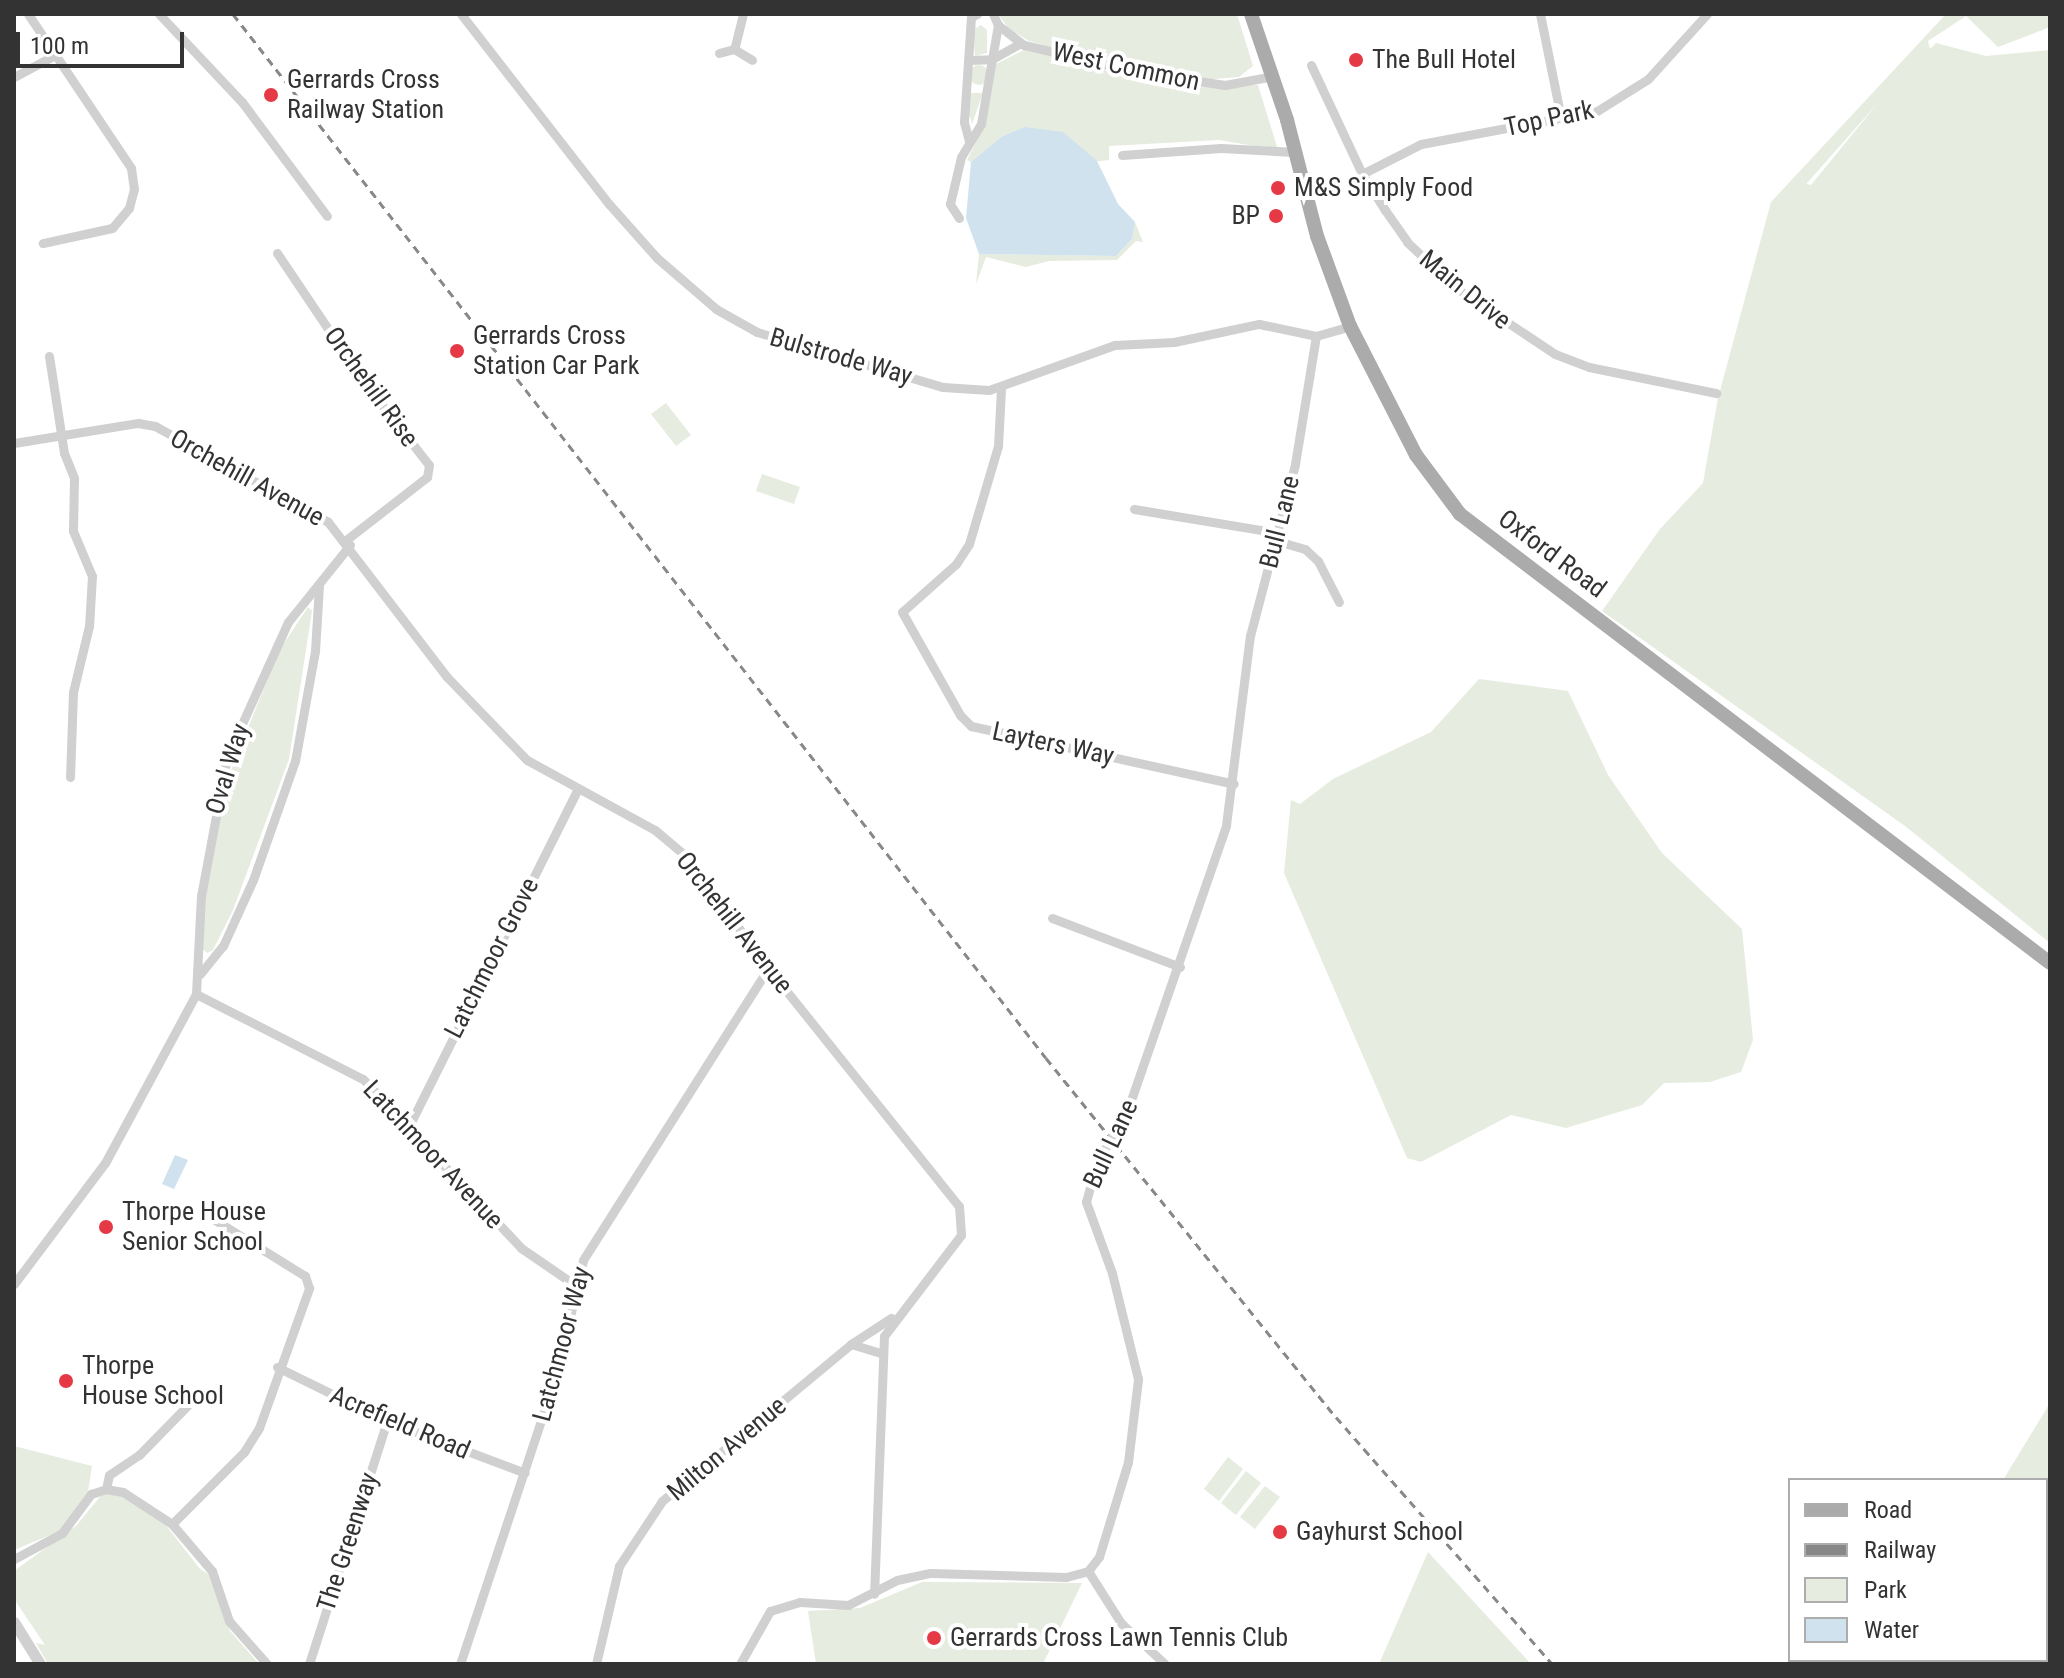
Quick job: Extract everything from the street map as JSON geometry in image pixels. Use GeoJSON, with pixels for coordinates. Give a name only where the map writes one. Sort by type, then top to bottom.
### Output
{"type":"FeatureCollection","features":[{"type":"Feature","properties":{"kind":"main road","name":"Oxford Road"},"geometry":{"type":"LineString","coordinates":[[1251,14],[1273,76],[1317,236],[1350,326],[1416,455],[1460,514],[2050,963]]}},
{"type":"Feature","properties":{"kind":"street"},"geometry":{"type":"LineString","coordinates":[[28,14],[131,168],[134,189],[129,208],[112,228],[43,243]]}},
{"type":"Feature","properties":{"kind":"street"},"geometry":{"type":"LineString","coordinates":[[159,14],[242,102],[327,216]]}},
{"type":"Feature","properties":{"kind":"street","name":"Bulstrode Way"},"geometry":{"type":"LineString","coordinates":[[461,14],[609,204],[657,258],[716,309],[757,332],[943,387],[1001,389],[1115,345],[1174,342],[1259,324],[1316,336],[1350,326]]}},
{"type":"Feature","properties":{"kind":"street"},"geometry":{"type":"LineString","coordinates":[[734,49],[743,14]]}},
{"type":"Feature","properties":{"kind":"street"},"geometry":{"type":"LineString","coordinates":[[969,141],[964,122],[971,17],[977,14]]}},
{"type":"Feature","properties":{"kind":"street","name":"West Common"},"geometry":{"type":"LineString","coordinates":[[993,14],[998,25],[1021,43],[1201,85],[1273,76]]}},
{"type":"Feature","properties":{"kind":"street"},"geometry":{"type":"LineString","coordinates":[[1540,14],[1561,118]]}},
{"type":"Feature","properties":{"kind":"street","name":"Top Park"},"geometry":{"type":"LineString","coordinates":[[1362,174],[1421,144],[1597,111],[1626,96],[1707,14]]}},
{"type":"Feature","properties":{"kind":"street"},"geometry":{"type":"LineString","coordinates":[[959,218],[950,204],[969,141],[981,124],[998,25]]}},
{"type":"Feature","properties":{"kind":"street"},"geometry":{"type":"LineString","coordinates":[[969,60],[992,59],[1021,43]]}},
{"type":"Feature","properties":{"kind":"street"},"geometry":{"type":"LineString","coordinates":[[719,53],[734,49],[752,60]]}},
{"type":"Feature","properties":{"kind":"street"},"geometry":{"type":"LineString","coordinates":[[14,77],[55,55]]}},
{"type":"Feature","properties":{"kind":"street","name":"Main Drive"},"geometry":{"type":"LineString","coordinates":[[1311,65],[1362,174],[1407,242],[1508,326],[1589,367],[1716,393]]}},
{"type":"Feature","properties":{"kind":"street"},"geometry":{"type":"LineString","coordinates":[[967,90],[987,91]]}},
{"type":"Feature","properties":{"kind":"street"},"geometry":{"type":"LineString","coordinates":[[1122,155],[1221,148],[1295,152]]}},
{"type":"Feature","properties":{"kind":"street","name":"Orchehill Rise"},"geometry":{"type":"LineString","coordinates":[[277,253],[361,378],[429,465],[427,477],[348,542]]}},
{"type":"Feature","properties":{"kind":"street","name":"Bull Lane"},"geometry":{"type":"LineString","coordinates":[[1088,1571],[1099,1557],[1128,1462],[1138,1379],[1112,1273],[1086,1202],[1096,1165],[1130,1103],[1180,967],[1234,784],[1250,636],[1278,537],[1316,336]]}},
{"type":"Feature","properties":{"kind":"street"},"geometry":{"type":"LineString","coordinates":[[49,356],[61,435],[74,478],[73,531],[92,576],[89,626],[73,692],[70,777]]}},
{"type":"Feature","properties":{"kind":"street","name":"Layters Way"},"geometry":{"type":"LineString","coordinates":[[1001,389],[998,446],[969,544],[956,564],[902,612],[960,715],[971,726],[1234,784]]}},
{"type":"Feature","properties":{"kind":"street","name":"Orchehill Avenue"},"geometry":{"type":"LineString","coordinates":[[14,443],[138,423],[155,426],[328,522],[348,542],[447,677],[527,760],[655,830],[687,857],[768,968],[959,1206],[961,1235],[940,1269],[895,1316],[880,1353],[874,1594]]}},
{"type":"Feature","properties":{"kind":"street"},"geometry":{"type":"LineString","coordinates":[[1134,509],[1278,537],[1311,555],[1339,602]]}},
{"type":"Feature","properties":{"kind":"street","name":"Oval Way"},"geometry":{"type":"LineString","coordinates":[[14,1284],[105,1163],[196,994],[200,974],[201,896],[227,757],[288,622],[319,585],[348,542]]}},
{"type":"Feature","properties":{"kind":"street","name":"Oval Way"},"geometry":{"type":"LineString","coordinates":[[200,974],[223,946],[253,880],[291,775],[315,651],[319,585]]}},
{"type":"Feature","properties":{"kind":"street","name":"Latchmoor Grove"},"geometry":{"type":"LineString","coordinates":[[408,1128],[578,789]]}},
{"type":"Feature","properties":{"kind":"street"},"geometry":{"type":"LineString","coordinates":[[1052,918],[1180,967]]}},
{"type":"Feature","properties":{"kind":"street","name":"Latchmoor Way"},"geometry":{"type":"LineString","coordinates":[[460,1664],[557,1373],[575,1285],[600,1229],[768,968]]}},
{"type":"Feature","properties":{"kind":"street","name":"Latchmoor Avenue"},"geometry":{"type":"LineString","coordinates":[[196,994],[347,1067],[521,1248],[575,1285]]}},
{"type":"Feature","properties":{"kind":"street"},"geometry":{"type":"LineString","coordinates":[[172,1524],[244,1452],[259,1428],[277,1367],[309,1282],[212,1218]]}},
{"type":"Feature","properties":{"kind":"street","name":"Milton Avenue"},"geometry":{"type":"LineString","coordinates":[[596,1664],[619,1566],[662,1501],[851,1344],[895,1316]]}},
{"type":"Feature","properties":{"kind":"street"},"geometry":{"type":"LineString","coordinates":[[851,1344],[880,1353]]}},
{"type":"Feature","properties":{"kind":"street","name":"Acrefield Road"},"geometry":{"type":"LineString","coordinates":[[277,1367],[387,1421],[525,1473]]}},
{"type":"Feature","properties":{"kind":"street"},"geometry":{"type":"LineString","coordinates":[[106,1489],[109,1475],[139,1455],[187,1406]]}},
{"type":"Feature","properties":{"kind":"street","name":"The Greenway"},"geometry":{"type":"LineString","coordinates":[[309,1664],[387,1421]]}},
{"type":"Feature","properties":{"kind":"street"},"geometry":{"type":"LineString","coordinates":[[15,1557],[62,1533],[91,1494],[106,1489],[123,1492],[172,1524],[212,1571],[229,1621],[267,1664]]}},
{"type":"Feature","properties":{"kind":"street"},"geometry":{"type":"LineString","coordinates":[[740,1664],[770,1611],[800,1602],[848,1605],[897,1580],[930,1573],[1066,1577],[1088,1571],[1121,1623],[1165,1664]]}},
{"type":"Feature","properties":{"kind":"street"},"geometry":{"type":"LineString","coordinates":[[15,1626],[40,1664]]}},
{"type":"Feature","properties":{"kind":"green space"},"geometry":{"type":"Polygon","coordinates":[[[998,14],[1237,14],[1253,66],[1239,77],[1201,80],[1128,66],[1118,59],[1084,57],[1029,41],[1009,29],[998,14]]]}},
{"type":"Feature","properties":{"kind":"green space"},"geometry":{"type":"Polygon","coordinates":[[[1946,14],[2050,14],[2050,27],[1998,47],[1966,16],[1928,41],[1930,49],[1936,43],[1986,56],[2050,50],[2050,943],[1905,826],[1602,611],[1660,529],[1703,483],[1718,398],[1771,202],[1946,14]],[[1878,103],[1807,183],[1811,185],[1878,103]]]}},
{"type":"Feature","properties":{"kind":"green space"},"geometry":{"type":"Polygon","coordinates":[[[981,25],[987,30],[987,53],[975,56],[973,30],[981,25]]]}},
{"type":"Feature","properties":{"kind":"green space"},"geometry":{"type":"Polygon","coordinates":[[[1024,50],[1196,87],[1258,85],[1278,150],[1219,140],[1109,146],[1109,160],[1092,162],[1024,127],[1001,137],[971,162],[967,160],[986,123],[996,64],[1024,50]]]}},
{"type":"Feature","properties":{"kind":"green space"},"geometry":{"type":"Polygon","coordinates":[[[975,65],[983,65],[989,75],[983,85],[975,85],[969,79],[969,71],[975,65]]]}},
{"type":"Feature","properties":{"kind":"green space"},"geometry":{"type":"Polygon","coordinates":[[[969,93],[983,93],[972,124],[967,106],[969,93]]]}},
{"type":"Feature","properties":{"kind":"green space"},"geometry":{"type":"Polygon","coordinates":[[[1135,222],[1143,242],[1136,241],[1117,260],[1049,261],[1026,267],[986,257],[976,284],[979,254],[1116,256],[1132,239],[1135,222]]]}},
{"type":"Feature","properties":{"kind":"green space"},"geometry":{"type":"Polygon","coordinates":[[[666,403],[691,435],[676,446],[651,414],[666,403]]]}},
{"type":"Feature","properties":{"kind":"green space"},"geometry":{"type":"Polygon","coordinates":[[[762,474],[800,487],[794,504],[756,491],[762,474]]]}},
{"type":"Feature","properties":{"kind":"green space"},"geometry":{"type":"Polygon","coordinates":[[[308,607],[312,611],[289,759],[233,910],[213,950],[207,953],[202,948],[204,901],[225,785],[279,651],[308,607]]]}},
{"type":"Feature","properties":{"kind":"green space"},"geometry":{"type":"Polygon","coordinates":[[[1479,679],[1568,691],[1608,775],[1662,853],[1742,929],[1753,1040],[1741,1072],[1710,1082],[1664,1083],[1642,1105],[1566,1128],[1511,1115],[1421,1162],[1407,1158],[1284,873],[1291,800],[1300,804],[1333,779],[1431,732],[1479,679]]]}},
{"type":"Feature","properties":{"kind":"green space"},"geometry":{"type":"Polygon","coordinates":[[[2050,1403],[2050,1664],[1892,1664],[2048,1662],[2048,1478],[2004,1478],[2050,1403]]]}},
{"type":"Feature","properties":{"kind":"green space"},"geometry":{"type":"Polygon","coordinates":[[[14,1446],[92,1466],[88,1492],[60,1531],[14,1550],[14,1446]]]}},
{"type":"Feature","properties":{"kind":"green space"},"geometry":{"type":"Polygon","coordinates":[[[1228,1457],[1243,1469],[1219,1501],[1204,1489],[1228,1457]]]}},
{"type":"Feature","properties":{"kind":"green space"},"geometry":{"type":"Polygon","coordinates":[[[1246,1471],[1261,1483],[1236,1515],[1221,1503],[1246,1471]]]}},
{"type":"Feature","properties":{"kind":"green space"},"geometry":{"type":"Polygon","coordinates":[[[1265,1486],[1280,1497],[1255,1529],[1240,1517],[1265,1486]]]}},
{"type":"Feature","properties":{"kind":"green space"},"geometry":{"type":"Polygon","coordinates":[[[103,1493],[120,1494],[165,1524],[200,1569],[215,1578],[230,1631],[259,1664],[48,1664],[36,1643],[45,1645],[14,1599],[14,1571],[76,1526],[103,1493]]]}},
{"type":"Feature","properties":{"kind":"green space"},"geometry":{"type":"Polygon","coordinates":[[[1428,1552],[1531,1664],[1379,1664],[1428,1552]]]}},
{"type":"Feature","properties":{"kind":"green space","name":"Gerrards Cross Lawn Tennis Club"},"geometry":{"type":"Polygon","coordinates":[[[922,1582],[1082,1583],[1043,1664],[816,1664],[808,1611],[860,1608],[922,1582]]]}},
{"type":"Feature","properties":{"kind":"water"},"geometry":{"type":"Polygon","coordinates":[[[1024,127],[1063,132],[1097,161],[1118,204],[1135,222],[1132,239],[1116,256],[979,254],[966,218],[971,162],[1001,137],[1024,127]]]}},
{"type":"Feature","properties":{"kind":"water"},"geometry":{"type":"Polygon","coordinates":[[[175,1155],[188,1160],[174,1189],[162,1184],[175,1155]]]}},
{"type":"Feature","properties":{"kind":"railway"},"geometry":{"type":"LineString","coordinates":[[233,14],[1046,1058],[1336,1417],[1552,1664]]}},
{"type":"Feature","properties":{"kind":"place","name":"The Bull Hotel"},"geometry":{"type":"Point","coordinates":[1356,60]}},
{"type":"Feature","properties":{"kind":"place","name":"Gerrards Cross Railway Station"},"geometry":{"type":"Point","coordinates":[271,95]}},
{"type":"Feature","properties":{"kind":"place","name":"M&S Simply Food"},"geometry":{"type":"Point","coordinates":[1278,188]}},
{"type":"Feature","properties":{"kind":"place","name":"BP"},"geometry":{"type":"Point","coordinates":[1276,216]}},
{"type":"Feature","properties":{"kind":"place","name":"Gerrards Cross Station Car Park"},"geometry":{"type":"Point","coordinates":[457,351]}},
{"type":"Feature","properties":{"kind":"place","name":"Thorpe House Senior School"},"geometry":{"type":"Point","coordinates":[106,1227]}},
{"type":"Feature","properties":{"kind":"place","name":"Thorpe House School"},"geometry":{"type":"Point","coordinates":[66,1381]}},
{"type":"Feature","properties":{"kind":"place","name":"Gayhurst School"},"geometry":{"type":"Point","coordinates":[1280,1532]}},
{"type":"Feature","properties":{"kind":"place","name":"Gerrards Cross Lawn Tennis Club"},"geometry":{"type":"Point","coordinates":[934,1638]}}]}
